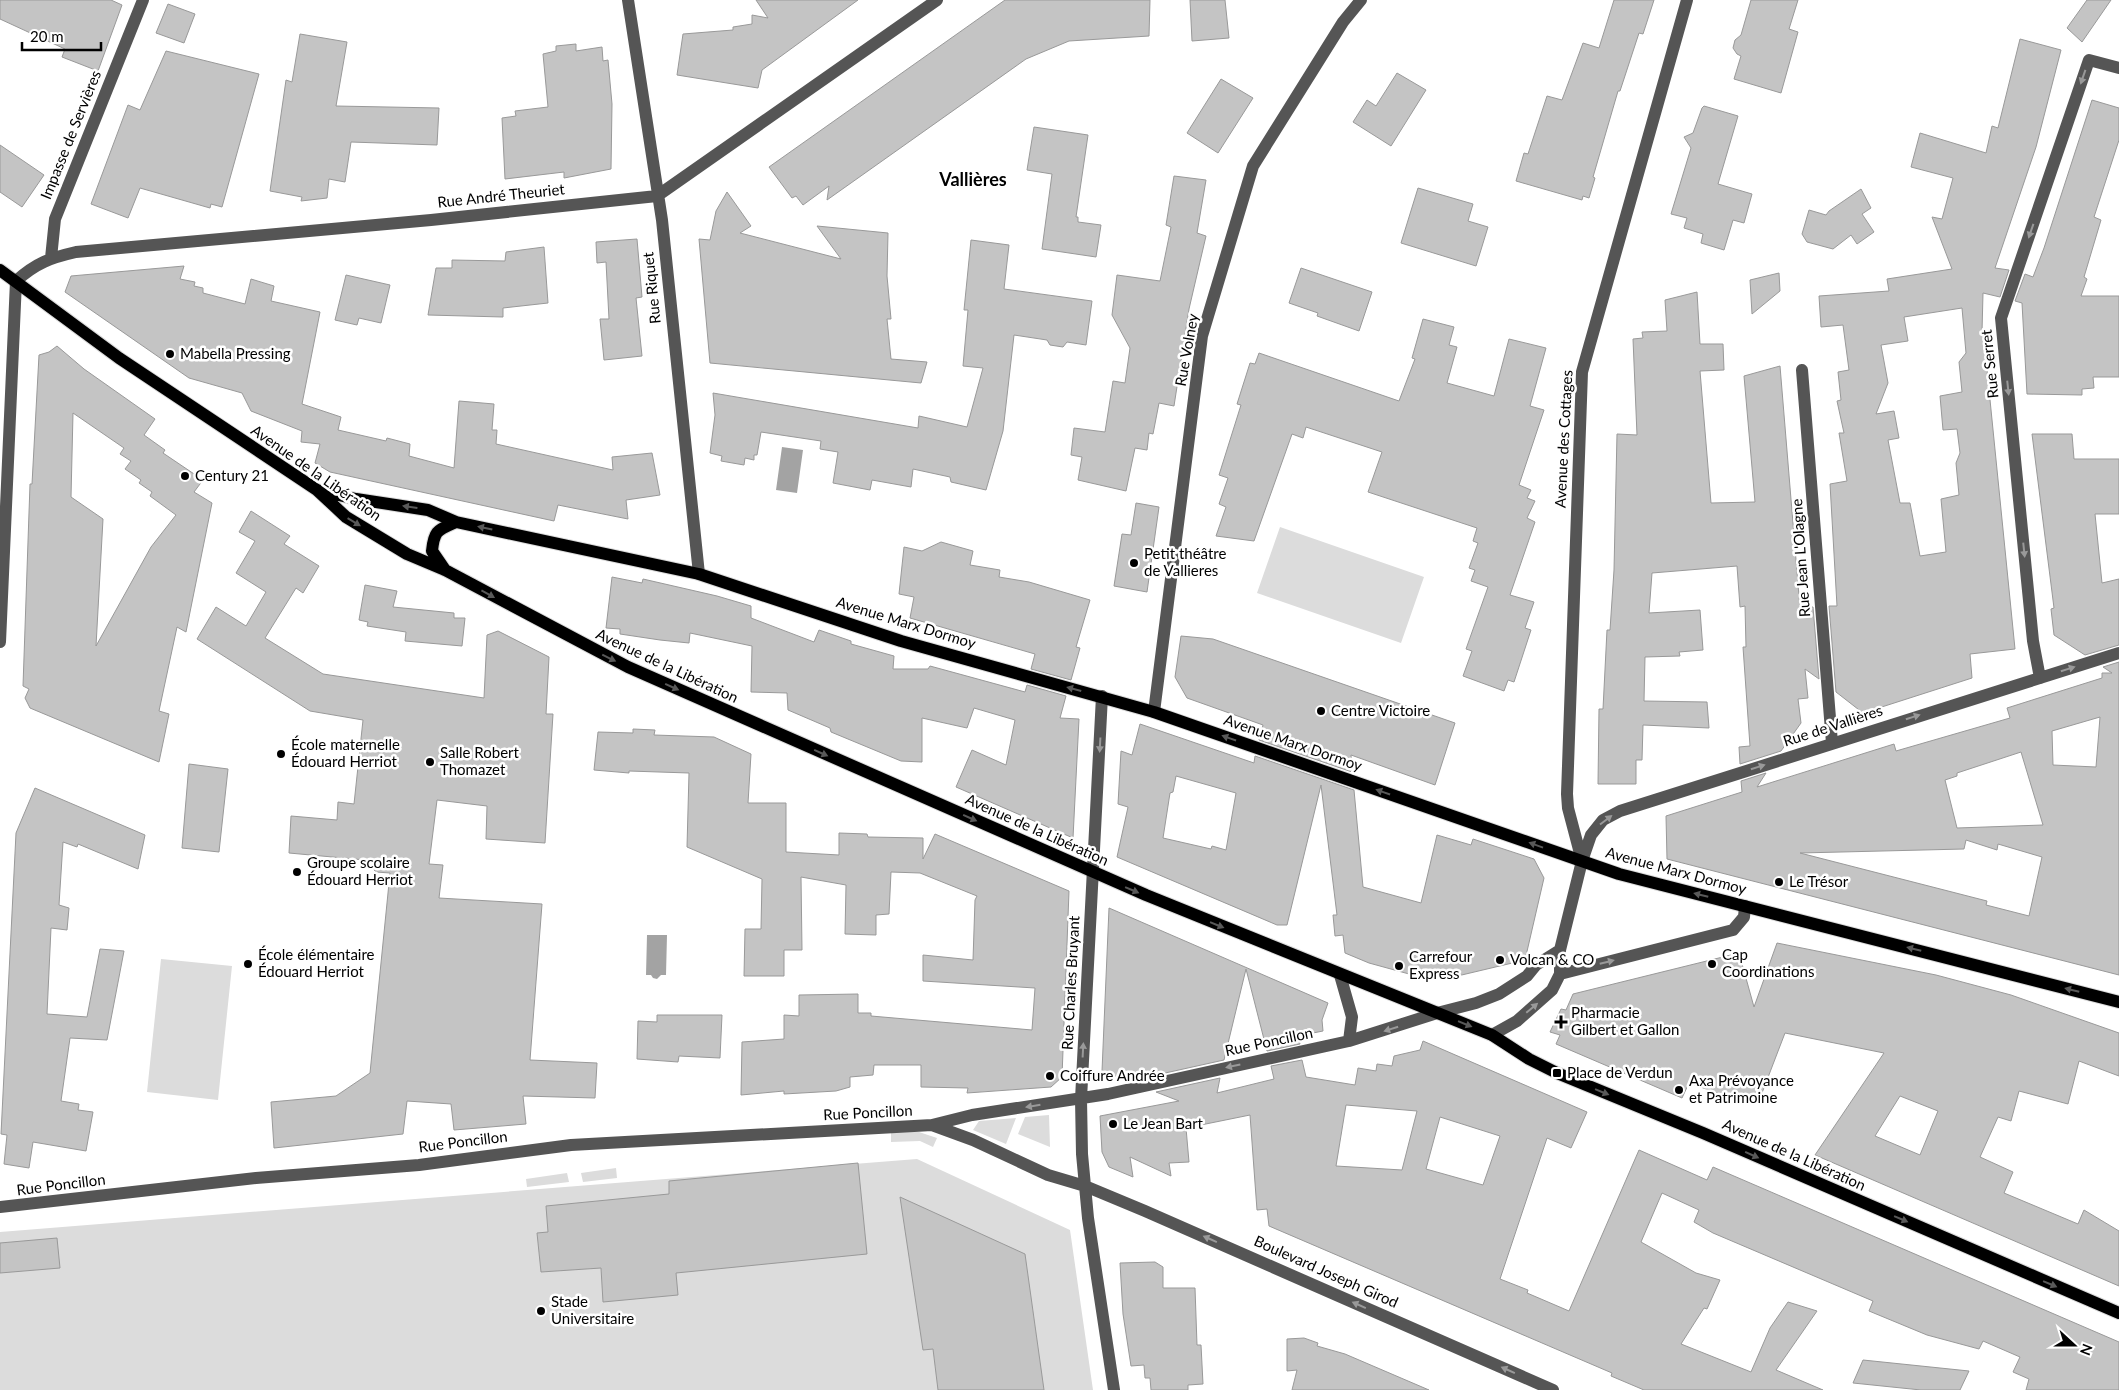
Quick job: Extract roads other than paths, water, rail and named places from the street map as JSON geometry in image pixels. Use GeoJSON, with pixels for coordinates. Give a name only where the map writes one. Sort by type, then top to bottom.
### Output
{"type":"FeatureCollection","features":[{"type":"Feature","properties":{"kind":"main road","name":"Avenue de la Libération"},"geometry":{"type":"LineString","coordinates":[[0,270],[134,368],[317,490],[346,517],[407,554],[445,570],[628,667],[1092,872],[1340,975],[1492,1035],[1528,1059],[1557,1073],[1703,1133],[2119,1313]]}},
{"type":"Feature","properties":{"kind":"main road","name":"Avenue Marx Dormoy"},"geometry":{"type":"LineString","coordinates":[[317,490],[356,499],[428,510],[456,522],[699,574],[901,641],[1154,712],[1631,877],[2119,1002]]}},
{"type":"Feature","properties":{"kind":"main road"},"geometry":{"type":"LineString","coordinates":[[445,570],[432,551],[433,538],[438,530],[456,522]]}},
{"type":"Feature","properties":{"kind":"street","name":"Impasse de Servières"},"geometry":{"type":"LineString","coordinates":[[51,258],[55,219],[143,0]]}},
{"type":"Feature","properties":{"kind":"street","name":"Rue Riquet"},"geometry":{"type":"LineString","coordinates":[[628,0],[662,220],[699,574]]}},
{"type":"Feature","properties":{"kind":"street","name":"Rue André Theuriet"},"geometry":{"type":"LineString","coordinates":[[16,281],[32,267],[51,258],[76,252],[431,220],[657,196],[937,0]]}},
{"type":"Feature","properties":{"kind":"street","name":"Rue Volney"},"geometry":{"type":"LineString","coordinates":[[1154,712],[1205,327],[1253,166],[1343,22],[1361,0]]}},
{"type":"Feature","properties":{"kind":"street","name":"Avenue des Cottages"},"geometry":{"type":"LineString","coordinates":[[1582,861],[1568,808],[1567,794],[1582,372],[1687,0]]}},
{"type":"Feature","properties":{"kind":"street","name":"Rue Serret"},"geometry":{"type":"LineString","coordinates":[[2040,678],[2033,641],[2001,318],[2089,60],[2119,68]]}},
{"type":"Feature","properties":{"kind":"street"},"geometry":{"type":"LineString","coordinates":[[0,642],[16,281]]}},
{"type":"Feature","properties":{"kind":"street","name":"Rue Jean L'Olagne"},"geometry":{"type":"LineString","coordinates":[[1802,370],[1832,743]]}},
{"type":"Feature","properties":{"kind":"street","name":"Rue de Vallières"},"geometry":{"type":"LineString","coordinates":[[1582,861],[1591,835],[1603,820],[1620,811],[2119,653]]}},
{"type":"Feature","properties":{"kind":"street","name":"Rue Charles Bruyant"},"geometry":{"type":"LineString","coordinates":[[1102,696],[1081,1099],[1085,1186],[1090,1236],[1114,1390]]}},
{"type":"Feature","properties":{"kind":"street"},"geometry":{"type":"LineString","coordinates":[[1492,1035],[1517,1021],[1552,990],[1560,974],[1560,950],[1582,861]]}},
{"type":"Feature","properties":{"kind":"street"},"geometry":{"type":"LineString","coordinates":[[1560,974],[1733,930],[1744,917],[1745,906]]}},
{"type":"Feature","properties":{"kind":"street"},"geometry":{"type":"LineString","coordinates":[[1438,1013],[1476,1003],[1499,994],[1527,976],[1536,965],[1560,950]]}},
{"type":"Feature","properties":{"kind":"street"},"geometry":{"type":"LineString","coordinates":[[1340,975],[1352,1017],[1349,1041]]}},
{"type":"Feature","properties":{"kind":"street","name":"Rue Poncillon"},"geometry":{"type":"LineString","coordinates":[[0,1207],[256,1178],[419,1164],[571,1145],[932,1125],[972,1115],[1081,1099],[1349,1041],[1438,1013]]}},
{"type":"Feature","properties":{"kind":"street","name":"Rue Poncillon"},"geometry":{"type":"LineString","coordinates":[[932,1125],[973,1140],[1048,1175],[1085,1186]]}},
{"type":"Feature","properties":{"kind":"street","name":"Boulevard Joseph Girod"},"geometry":{"type":"LineString","coordinates":[[1085,1186],[1553,1390]]}},
{"type":"Feature","properties":{"kind":"place","name":"Mabella Pressing"},"geometry":{"type":"Point","coordinates":[170,354]}},
{"type":"Feature","properties":{"kind":"place","name":"Century 21"},"geometry":{"type":"Point","coordinates":[185,476]}},
{"type":"Feature","properties":{"kind":"place","name":"Petit théâtre de Vallieres"},"geometry":{"type":"Point","coordinates":[1134,563]}},
{"type":"Feature","properties":{"kind":"place","name":"Centre Victoire"},"geometry":{"type":"Point","coordinates":[1321,711]}},
{"type":"Feature","properties":{"kind":"place","name":"École maternelle Édouard Herriot"},"geometry":{"type":"Point","coordinates":[281,754]}},
{"type":"Feature","properties":{"kind":"place","name":"Salle Robert Thomazet"},"geometry":{"type":"Point","coordinates":[430,762]}},
{"type":"Feature","properties":{"kind":"place","name":"Groupe scolaire Édouard Herriot"},"geometry":{"type":"Point","coordinates":[297,872]}},
{"type":"Feature","properties":{"kind":"place","name":"Le Trésor"},"geometry":{"type":"Point","coordinates":[1779,882]}},
{"type":"Feature","properties":{"kind":"place","name":"Volcan & CO"},"geometry":{"type":"Point","coordinates":[1500,960]}},
{"type":"Feature","properties":{"kind":"place","name":"École élémentaire Édouard Herriot"},"geometry":{"type":"Point","coordinates":[248,964]}},
{"type":"Feature","properties":{"kind":"place","name":"Cap Coordinations"},"geometry":{"type":"Point","coordinates":[1712,964]}},
{"type":"Feature","properties":{"kind":"place","name":"Carrefour Express"},"geometry":{"type":"Point","coordinates":[1399,966]}},
{"type":"Feature","properties":{"kind":"place","name":"Pharmacie Gilbert et Gallon"},"geometry":{"type":"Point","coordinates":[1561,1022]}},
{"type":"Feature","properties":{"kind":"place","name":"Place de Verdun"},"geometry":{"type":"Point","coordinates":[1557,1073]}},
{"type":"Feature","properties":{"kind":"place","name":"Coiffure Andrée"},"geometry":{"type":"Point","coordinates":[1050,1076]}},
{"type":"Feature","properties":{"kind":"place","name":"Axa Prévoyance et Patrimoine"},"geometry":{"type":"Point","coordinates":[1679,1090]}},
{"type":"Feature","properties":{"kind":"place","name":"Le Jean Bart"},"geometry":{"type":"Point","coordinates":[1113,1124]}},
{"type":"Feature","properties":{"kind":"place","name":"Stade Universitaire"},"geometry":{"type":"Point","coordinates":[541,1311]}},
{"type":"Feature","properties":{"kind":"district","name":"Vallières"},"geometry":{"type":"Point","coordinates":[973,180]}}]}
